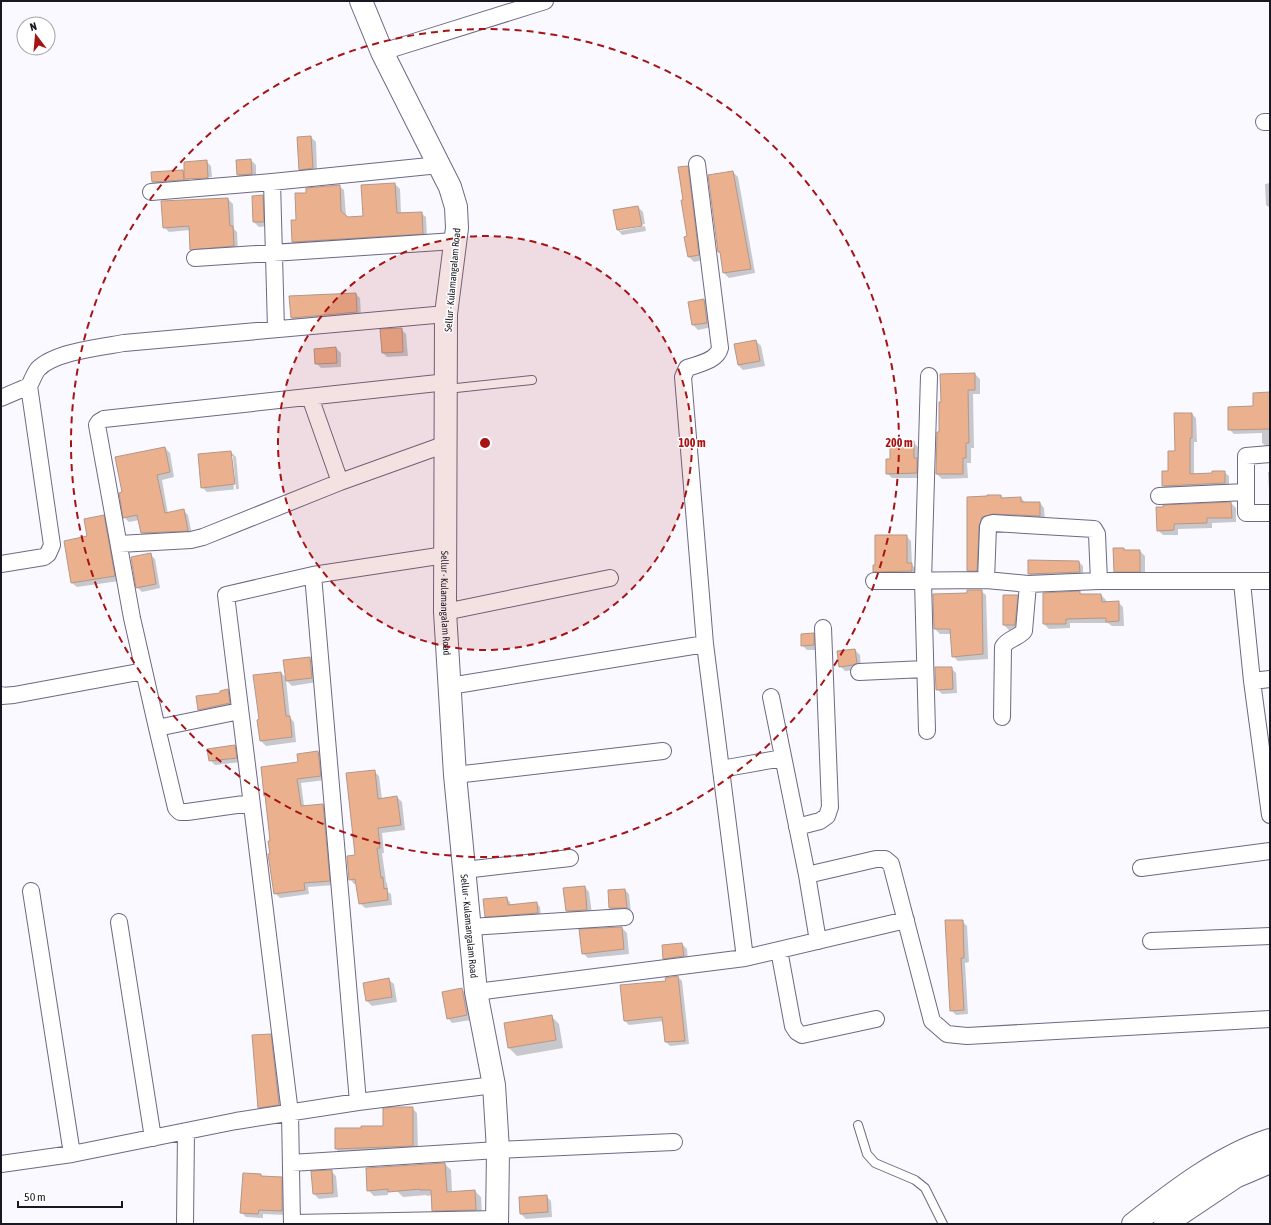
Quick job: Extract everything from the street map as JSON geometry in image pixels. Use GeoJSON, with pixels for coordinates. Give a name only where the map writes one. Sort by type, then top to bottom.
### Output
{"type":"FeatureCollection","features":[{"type":"Feature","properties":{"kind":"main road","name":"Sellur - Kulamangalam Road"},"geometry":{"type":"LineString","coordinates":[[361,1],[382,52],[450,187],[456,207],[457,228],[446,314],[447,386],[445,612],[455,775],[476,992],[494,1085],[498,1150],[497,1221]]}},
{"type":"Feature","properties":{"kind":"main road"},"geometry":{"type":"LineString","coordinates":[[1133,1224],[1225,1159],[1270,1140]]}},
{"type":"Feature","properties":{"kind":"main road"},"geometry":{"type":"LineString","coordinates":[[1165,1224],[1235,1177],[1270,1162]]}},
{"type":"Feature","properties":{"kind":"street"},"geometry":{"type":"LineString","coordinates":[[382,52],[545,1]]}},
{"type":"Feature","properties":{"kind":"street"},"geometry":{"type":"LineString","coordinates":[[697,164],[720,348],[718,354],[714,358],[687,368],[682,377],[705,644],[744,958]]}},
{"type":"Feature","properties":{"kind":"street"},"geometry":{"type":"LineString","coordinates":[[151,192],[272,182],[439,165]]}},
{"type":"Feature","properties":{"kind":"street"},"geometry":{"type":"LineString","coordinates":[[272,182],[276,328]]}},
{"type":"Feature","properties":{"kind":"street"},"geometry":{"type":"LineString","coordinates":[[195,258],[455,241]]}},
{"type":"Feature","properties":{"kind":"street"},"geometry":{"type":"LineString","coordinates":[[1,564],[44,557],[48,554],[52,546],[29,386],[37,370],[45,363],[75,352],[124,343],[276,328],[446,314]]}},
{"type":"Feature","properties":{"kind":"street"},"geometry":{"type":"LineString","coordinates":[[927,732],[923,581],[928,376]]}},
{"type":"Feature","properties":{"kind":"street"},"geometry":{"type":"LineString","coordinates":[[1,398],[29,386]]}},
{"type":"Feature","properties":{"kind":"street"},"geometry":{"type":"LineString","coordinates":[[251,803],[180,812],[176,808],[156,728],[132,618],[97,426],[99,422],[104,419],[310,397],[447,386]]}},
{"type":"Feature","properties":{"kind":"street"},"geometry":{"type":"LineString","coordinates":[[310,397],[340,482]]}},
{"type":"Feature","properties":{"kind":"street"},"geometry":{"type":"LineString","coordinates":[[119,544],[190,540],[216,532],[340,482],[446,444]]}},
{"type":"Feature","properties":{"kind":"street"},"geometry":{"type":"LineString","coordinates":[[1270,454],[1246,456],[1246,513],[1270,513]]}},
{"type":"Feature","properties":{"kind":"street"},"geometry":{"type":"LineString","coordinates":[[1159,496],[1246,492]]}},
{"type":"Feature","properties":{"kind":"street"},"geometry":{"type":"LineString","coordinates":[[986,580],[988,527],[989,524],[993,523],[1094,529],[1097,534],[1099,581]]}},
{"type":"Feature","properties":{"kind":"street"},"geometry":{"type":"LineString","coordinates":[[445,555],[313,575],[226,595],[290,1113],[292,1223],[497,1221]]}},
{"type":"Feature","properties":{"kind":"street"},"geometry":{"type":"LineString","coordinates":[[313,575],[358,1102]]}},
{"type":"Feature","properties":{"kind":"street"},"geometry":{"type":"LineString","coordinates":[[445,612],[610,578]]}},
{"type":"Feature","properties":{"kind":"street"},"geometry":{"type":"LineString","coordinates":[[874,581],[986,580],[1028,584],[1099,581],[1270,581]]}},
{"type":"Feature","properties":{"kind":"street"},"geometry":{"type":"LineString","coordinates":[[1242,582],[1252,680],[1267,763],[1270,815]]}},
{"type":"Feature","properties":{"kind":"street"},"geometry":{"type":"LineString","coordinates":[[1002,717],[1003,647],[1024,631],[1028,584]]}},
{"type":"Feature","properties":{"kind":"street"},"geometry":{"type":"LineString","coordinates":[[797,827],[820,820],[827,816],[830,806],[823,628]]}},
{"type":"Feature","properties":{"kind":"street"},"geometry":{"type":"LineString","coordinates":[[450,686],[705,644]]}},
{"type":"Feature","properties":{"kind":"street"},"geometry":{"type":"LineString","coordinates":[[859,672],[925,669]]}},
{"type":"Feature","properties":{"kind":"street"},"geometry":{"type":"LineString","coordinates":[[1,695],[14,695],[144,671]]}},
{"type":"Feature","properties":{"kind":"street"},"geometry":{"type":"LineString","coordinates":[[1252,680],[1270,679]]}},
{"type":"Feature","properties":{"kind":"street"},"geometry":{"type":"LineString","coordinates":[[771,697],[807,874],[818,941]]}},
{"type":"Feature","properties":{"kind":"street"},"geometry":{"type":"LineString","coordinates":[[156,728],[240,712]]}},
{"type":"Feature","properties":{"kind":"street"},"geometry":{"type":"LineString","coordinates":[[455,775],[663,751]]}},
{"type":"Feature","properties":{"kind":"street"},"geometry":{"type":"LineString","coordinates":[[721,769],[783,758]]}},
{"type":"Feature","properties":{"kind":"street"},"geometry":{"type":"LineString","coordinates":[[1141,868],[1270,851]]}},
{"type":"Feature","properties":{"kind":"street"},"geometry":{"type":"LineString","coordinates":[[464,870],[570,858]]}},
{"type":"Feature","properties":{"kind":"street"},"geometry":{"type":"LineString","coordinates":[[807,874],[876,859],[884,859],[891,864],[932,1021],[946,1034],[967,1036],[1270,1020]]}},
{"type":"Feature","properties":{"kind":"street"},"geometry":{"type":"LineString","coordinates":[[31,891],[72,1154]]}},
{"type":"Feature","properties":{"kind":"street"},"geometry":{"type":"LineString","coordinates":[[470,926],[625,917]]}},
{"type":"Feature","properties":{"kind":"street"},"geometry":{"type":"LineString","coordinates":[[476,992],[744,958],[906,920]]}},
{"type":"Feature","properties":{"kind":"street"},"geometry":{"type":"LineString","coordinates":[[119,922],[153,1138]]}},
{"type":"Feature","properties":{"kind":"street"},"geometry":{"type":"LineString","coordinates":[[1152,941],[1270,936]]}},
{"type":"Feature","properties":{"kind":"street"},"geometry":{"type":"LineString","coordinates":[[779,950],[793,1026],[797,1032],[802,1035],[876,1019]]}},
{"type":"Feature","properties":{"kind":"street"},"geometry":{"type":"LineString","coordinates":[[1,1164],[72,1154],[236,1121],[358,1102],[494,1085]]}},
{"type":"Feature","properties":{"kind":"street"},"geometry":{"type":"LineString","coordinates":[[184,1224],[186,1131]]}},
{"type":"Feature","properties":{"kind":"street"},"geometry":{"type":"LineString","coordinates":[[291,1164],[498,1150],[674,1142]]}},
{"type":"Feature","properties":{"kind":"lane"},"geometry":{"type":"LineString","coordinates":[[447,386],[532,380]]}},
{"type":"Feature","properties":{"kind":"lane"},"geometry":{"type":"LineString","coordinates":[[858,1125],[867,1154],[875,1163],[915,1180],[925,1188],[944,1224]]}},
{"type":"Feature","properties":{"kind":"building"},"geometry":{"type":"Polygon","coordinates":[[[311,136],[313,168],[299,170],[297,137],[311,136]]]}},
{"type":"Feature","properties":{"kind":"building"},"geometry":{"type":"Polygon","coordinates":[[[251,159],[252,174],[237,175],[236,160],[251,159]]]}},
{"type":"Feature","properties":{"kind":"building"},"geometry":{"type":"Polygon","coordinates":[[[207,160],[208,178],[184,179],[184,162],[207,160]]]}},
{"type":"Feature","properties":{"kind":"building"},"geometry":{"type":"Polygon","coordinates":[[[688,166],[699,255],[688,257],[684,237],[687,236],[681,200],[683,200],[678,167],[688,166]]]}},
{"type":"Feature","properties":{"kind":"building"},"geometry":{"type":"Polygon","coordinates":[[[183,170],[184,180],[152,182],[151,172],[183,170]]]}},
{"type":"Feature","properties":{"kind":"building"},"geometry":{"type":"Polygon","coordinates":[[[733,171],[751,269],[723,273],[720,252],[718,252],[708,175],[733,171]]]}},
{"type":"Feature","properties":{"kind":"building"},"geometry":{"type":"Polygon","coordinates":[[[395,183],[397,213],[422,212],[423,234],[292,242],[291,220],[296,220],[295,193],[306,193],[306,188],[340,185],[341,211],[348,217],[363,216],[361,185],[395,183]]]}},
{"type":"Feature","properties":{"kind":"building"},"geometry":{"type":"Polygon","coordinates":[[[263,195],[264,222],[253,222],[252,196],[263,195]]]}},
{"type":"Feature","properties":{"kind":"building"},"geometry":{"type":"Polygon","coordinates":[[[228,198],[230,226],[233,226],[234,246],[190,250],[189,226],[163,228],[161,201],[228,198]]]}},
{"type":"Feature","properties":{"kind":"building"},"geometry":{"type":"Polygon","coordinates":[[[638,206],[642,226],[617,230],[613,210],[638,206]]]}},
{"type":"Feature","properties":{"kind":"building"},"geometry":{"type":"Polygon","coordinates":[[[356,293],[357,312],[291,318],[289,296],[356,293]]]}},
{"type":"Feature","properties":{"kind":"building"},"geometry":{"type":"Polygon","coordinates":[[[704,299],[707,323],[692,325],[688,302],[704,299]]]}},
{"type":"Feature","properties":{"kind":"building"},"geometry":{"type":"Polygon","coordinates":[[[402,328],[403,352],[382,353],[380,329],[402,328]]]}},
{"type":"Feature","properties":{"kind":"building"},"geometry":{"type":"Polygon","coordinates":[[[756,340],[760,361],[738,365],[734,344],[756,340]]]}},
{"type":"Feature","properties":{"kind":"building"},"geometry":{"type":"Polygon","coordinates":[[[336,347],[337,363],[315,364],[314,349],[336,347]]]}},
{"type":"Feature","properties":{"kind":"building"},"geometry":{"type":"Polygon","coordinates":[[[975,373],[975,390],[968,390],[969,443],[966,443],[966,458],[963,458],[963,474],[936,474],[937,432],[939,432],[939,402],[941,402],[940,374],[975,373]]]}},
{"type":"Feature","properties":{"kind":"building"},"geometry":{"type":"Polygon","coordinates":[[[1270,392],[1270,429],[1228,430],[1228,407],[1253,406],[1253,393],[1270,392]]]}},
{"type":"Feature","properties":{"kind":"building"},"geometry":{"type":"Polygon","coordinates":[[[1174,413],[1192,413],[1190,474],[1225,471],[1225,483],[1162,486],[1162,471],[1168,471],[1168,451],[1175,451],[1174,413]]]}},
{"type":"Feature","properties":{"kind":"building"},"geometry":{"type":"Polygon","coordinates":[[[890,441],[914,441],[914,458],[917,458],[917,473],[886,474],[886,459],[890,459],[890,441]]]}},
{"type":"Feature","properties":{"kind":"building"},"geometry":{"type":"Polygon","coordinates":[[[165,447],[170,472],[157,475],[165,513],[184,509],[188,531],[141,533],[137,515],[123,518],[119,493],[122,492],[115,457],[165,447]]]}},
{"type":"Feature","properties":{"kind":"building"},"geometry":{"type":"Polygon","coordinates":[[[231,451],[235,484],[201,488],[198,454],[231,451]]]}},
{"type":"Feature","properties":{"kind":"building"},"geometry":{"type":"Polygon","coordinates":[[[1001,495],[1001,498],[1021,497],[1021,502],[1040,502],[1040,516],[993,514],[982,517],[979,526],[977,571],[967,571],[967,497],[1001,495]]]}},
{"type":"Feature","properties":{"kind":"building"},"geometry":{"type":"Polygon","coordinates":[[[1231,502],[1232,518],[1207,518],[1207,523],[1174,524],[1174,530],[1157,531],[1156,507],[1163,507],[1163,505],[1231,502]]]}},
{"type":"Feature","properties":{"kind":"building"},"geometry":{"type":"Polygon","coordinates":[[[104,515],[115,576],[71,583],[64,541],[87,536],[84,519],[104,515]]]}},
{"type":"Feature","properties":{"kind":"building"},"geometry":{"type":"Polygon","coordinates":[[[875,535],[907,535],[907,563],[912,563],[912,571],[873,572],[873,565],[875,565],[875,535]]]}},
{"type":"Feature","properties":{"kind":"building"},"geometry":{"type":"Polygon","coordinates":[[[1113,548],[1140,550],[1140,572],[1114,572],[1113,548]]]}},
{"type":"Feature","properties":{"kind":"building"},"geometry":{"type":"Polygon","coordinates":[[[151,553],[156,584],[136,588],[131,557],[151,553]]]}},
{"type":"Feature","properties":{"kind":"building"},"geometry":{"type":"Polygon","coordinates":[[[1028,560],[1079,561],[1080,572],[1028,574],[1028,560]]]}},
{"type":"Feature","properties":{"kind":"building"},"geometry":{"type":"Polygon","coordinates":[[[967,590],[982,590],[983,654],[952,657],[950,629],[934,629],[933,594],[967,593],[967,590]]]}},
{"type":"Feature","properties":{"kind":"building"},"geometry":{"type":"Polygon","coordinates":[[[1080,591],[1080,594],[1101,594],[1102,602],[1119,601],[1119,621],[1106,622],[1106,618],[1066,619],[1066,624],[1043,624],[1043,593],[1080,591]]]}},
{"type":"Feature","properties":{"kind":"building"},"geometry":{"type":"Polygon","coordinates":[[[1003,595],[1018,595],[1015,625],[1003,625],[1003,595]]]}},
{"type":"Feature","properties":{"kind":"building"},"geometry":{"type":"Polygon","coordinates":[[[814,633],[814,645],[801,646],[801,634],[814,633]]]}},
{"type":"Feature","properties":{"kind":"building"},"geometry":{"type":"Polygon","coordinates":[[[855,649],[857,663],[839,667],[837,651],[855,649]]]}},
{"type":"Feature","properties":{"kind":"building"},"geometry":{"type":"Polygon","coordinates":[[[310,657],[312,678],[286,681],[283,660],[310,657]]]}},
{"type":"Feature","properties":{"kind":"building"},"geometry":{"type":"Polygon","coordinates":[[[935,667],[952,667],[953,689],[936,690],[935,667]]]}},
{"type":"Feature","properties":{"kind":"building"},"geometry":{"type":"Polygon","coordinates":[[[281,672],[286,716],[290,716],[292,737],[260,741],[257,720],[259,719],[253,675],[281,672]]]}},
{"type":"Feature","properties":{"kind":"building"},"geometry":{"type":"Polygon","coordinates":[[[228,689],[230,703],[198,710],[196,696],[220,693],[220,691],[228,689]]]}},
{"type":"Feature","properties":{"kind":"building"},"geometry":{"type":"Polygon","coordinates":[[[235,745],[237,758],[209,761],[207,749],[235,745]]]}},
{"type":"Feature","properties":{"kind":"building"},"geometry":{"type":"Polygon","coordinates":[[[318,751],[321,776],[297,779],[301,806],[323,804],[330,881],[304,883],[305,890],[274,894],[268,854],[270,854],[268,841],[270,841],[261,767],[298,762],[297,754],[318,751]]]}},
{"type":"Feature","properties":{"kind":"building"},"geometry":{"type":"Polygon","coordinates":[[[375,770],[378,799],[397,796],[401,825],[378,828],[380,848],[377,848],[381,878],[383,877],[384,889],[387,888],[388,900],[359,904],[355,879],[349,880],[347,856],[355,855],[346,773],[375,770]]]}},
{"type":"Feature","properties":{"kind":"building"},"geometry":{"type":"Polygon","coordinates":[[[585,886],[587,910],[566,911],[563,888],[585,886]]]}},
{"type":"Feature","properties":{"kind":"building"},"geometry":{"type":"Polygon","coordinates":[[[625,889],[627,908],[609,908],[608,890],[625,889]]]}},
{"type":"Feature","properties":{"kind":"building"},"geometry":{"type":"Polygon","coordinates":[[[507,897],[508,905],[537,902],[538,913],[485,917],[483,899],[507,897]]]}},
{"type":"Feature","properties":{"kind":"building"},"geometry":{"type":"Polygon","coordinates":[[[945,920],[963,920],[964,958],[961,958],[964,1010],[950,1011],[945,920]]]}},
{"type":"Feature","properties":{"kind":"building"},"geometry":{"type":"Polygon","coordinates":[[[622,927],[624,949],[582,954],[579,929],[622,927]]]}},
{"type":"Feature","properties":{"kind":"building"},"geometry":{"type":"Polygon","coordinates":[[[682,943],[684,956],[663,959],[662,945],[682,943]]]}},
{"type":"Feature","properties":{"kind":"building"},"geometry":{"type":"Polygon","coordinates":[[[678,976],[685,1041],[665,1042],[662,1017],[624,1021],[620,985],[666,981],[665,978],[678,976]]]}},
{"type":"Feature","properties":{"kind":"building"},"geometry":{"type":"Polygon","coordinates":[[[389,978],[392,997],[366,1001],[363,983],[389,978]]]}},
{"type":"Feature","properties":{"kind":"building"},"geometry":{"type":"Polygon","coordinates":[[[462,988],[467,1015],[447,1019],[442,992],[462,988]]]}},
{"type":"Feature","properties":{"kind":"building"},"geometry":{"type":"Polygon","coordinates":[[[552,1015],[556,1040],[508,1048],[504,1023],[552,1015]]]}},
{"type":"Feature","properties":{"kind":"building"},"geometry":{"type":"Polygon","coordinates":[[[271,1034],[279,1105],[258,1108],[252,1035],[271,1034]]]}},
{"type":"Feature","properties":{"kind":"building"},"geometry":{"type":"Polygon","coordinates":[[[413,1107],[413,1146],[335,1149],[335,1128],[383,1126],[383,1108],[413,1107]]]}},
{"type":"Feature","properties":{"kind":"building"},"geometry":{"type":"Polygon","coordinates":[[[445,1163],[447,1192],[475,1190],[476,1210],[432,1211],[431,1190],[420,1189],[388,1192],[388,1189],[367,1191],[366,1168],[445,1163]]]}},
{"type":"Feature","properties":{"kind":"building"},"geometry":{"type":"Polygon","coordinates":[[[332,1170],[333,1193],[313,1194],[311,1171],[332,1170]]]}},
{"type":"Feature","properties":{"kind":"building"},"geometry":{"type":"Polygon","coordinates":[[[243,1173],[282,1177],[282,1211],[259,1210],[258,1214],[240,1213],[243,1173]]]}},
{"type":"Feature","properties":{"kind":"building"},"geometry":{"type":"Polygon","coordinates":[[[547,1195],[548,1212],[520,1214],[519,1197],[547,1195]]]}}]}
